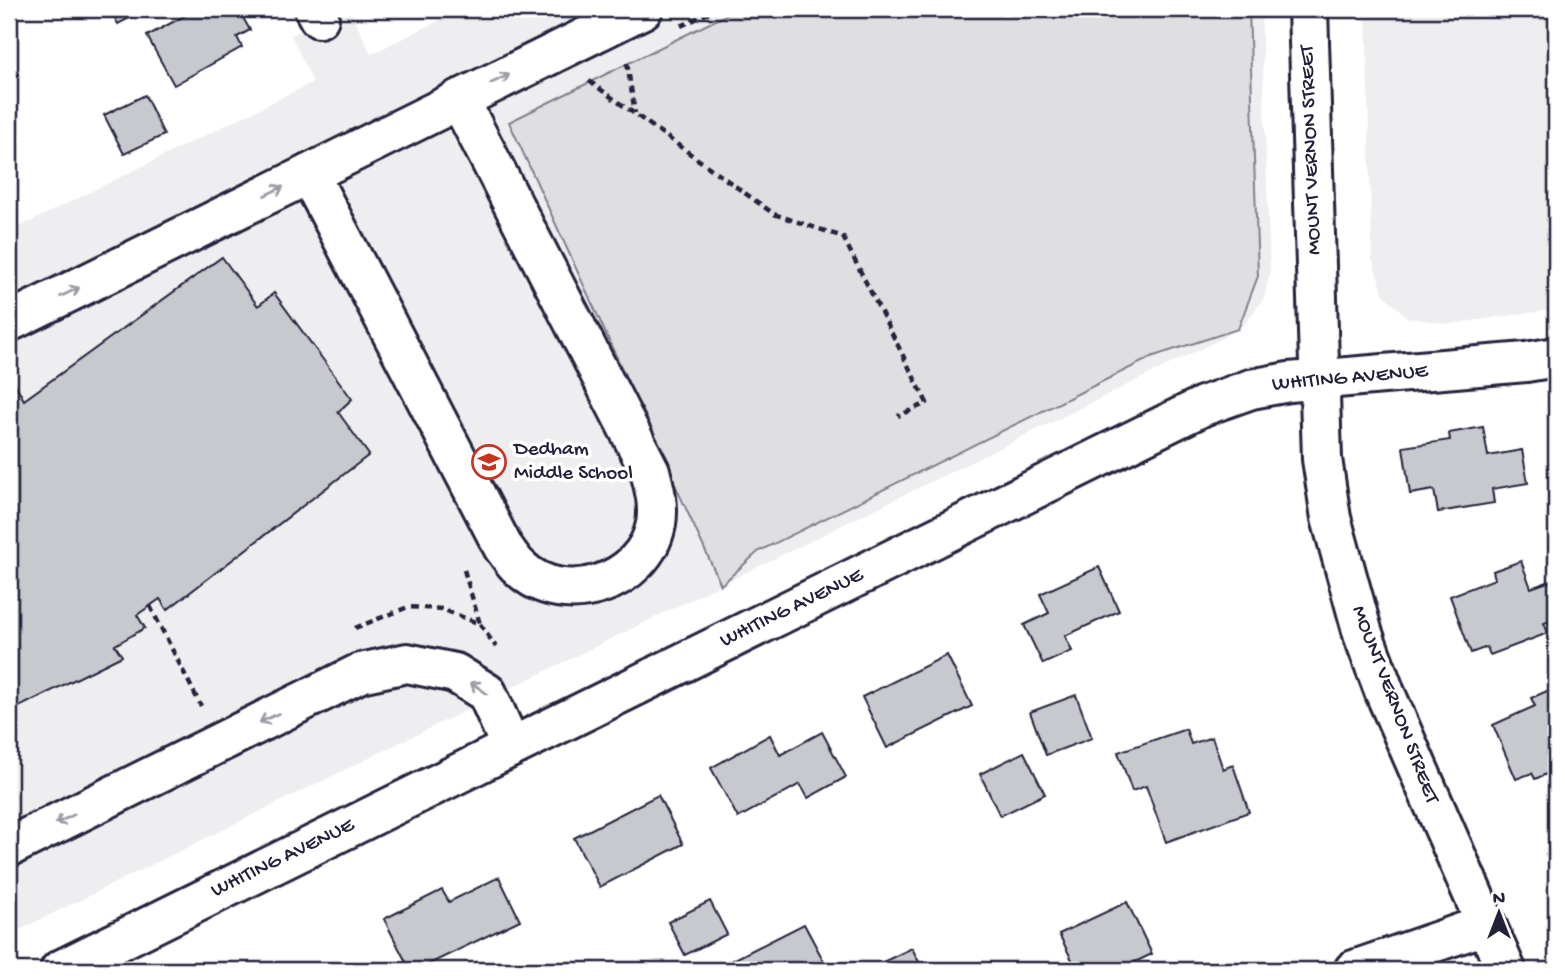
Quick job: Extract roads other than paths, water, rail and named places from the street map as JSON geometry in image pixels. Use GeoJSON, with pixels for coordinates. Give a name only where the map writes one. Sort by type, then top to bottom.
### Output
{"type":"FeatureCollection","features":[{"type":"Feature","properties":{"kind":"street"},"geometry":{"type":"LineString","coordinates":[[9,322],[643,9]]}},
{"type":"Feature","properties":{"kind":"street","name":"MOUNT VERNON STREET"},"geometry":{"type":"LineString","coordinates":[[1308,9],[1322,459],[1331,518],[1359,621],[1385,693],[1506,970]]}},
{"type":"Feature","properties":{"kind":"street"},"geometry":{"type":"LineString","coordinates":[[309,174],[503,547],[521,569],[544,583],[572,589],[600,585],[625,573],[644,552],[656,527],[658,499],[650,471],[459,99]]}},
{"type":"Feature","properties":{"kind":"street","name":"WHITING AVENUE"},"geometry":{"type":"LineString","coordinates":[[60,970],[1203,406],[1251,388],[1320,378],[1440,370],[1556,357]]}},
{"type":"Feature","properties":{"kind":"street"},"geometry":{"type":"LineString","coordinates":[[9,847],[360,673],[395,665],[407,663],[455,673],[487,693],[511,747]]}},
{"type":"Feature","properties":{"kind":"street"},"geometry":{"type":"LineString","coordinates":[[1354,970],[1485,925]]}},
{"type":"Feature","properties":{"kind":"place","name":"Dedham Middle School"},"geometry":{"type":"Point","coordinates":[489,462]}}]}
